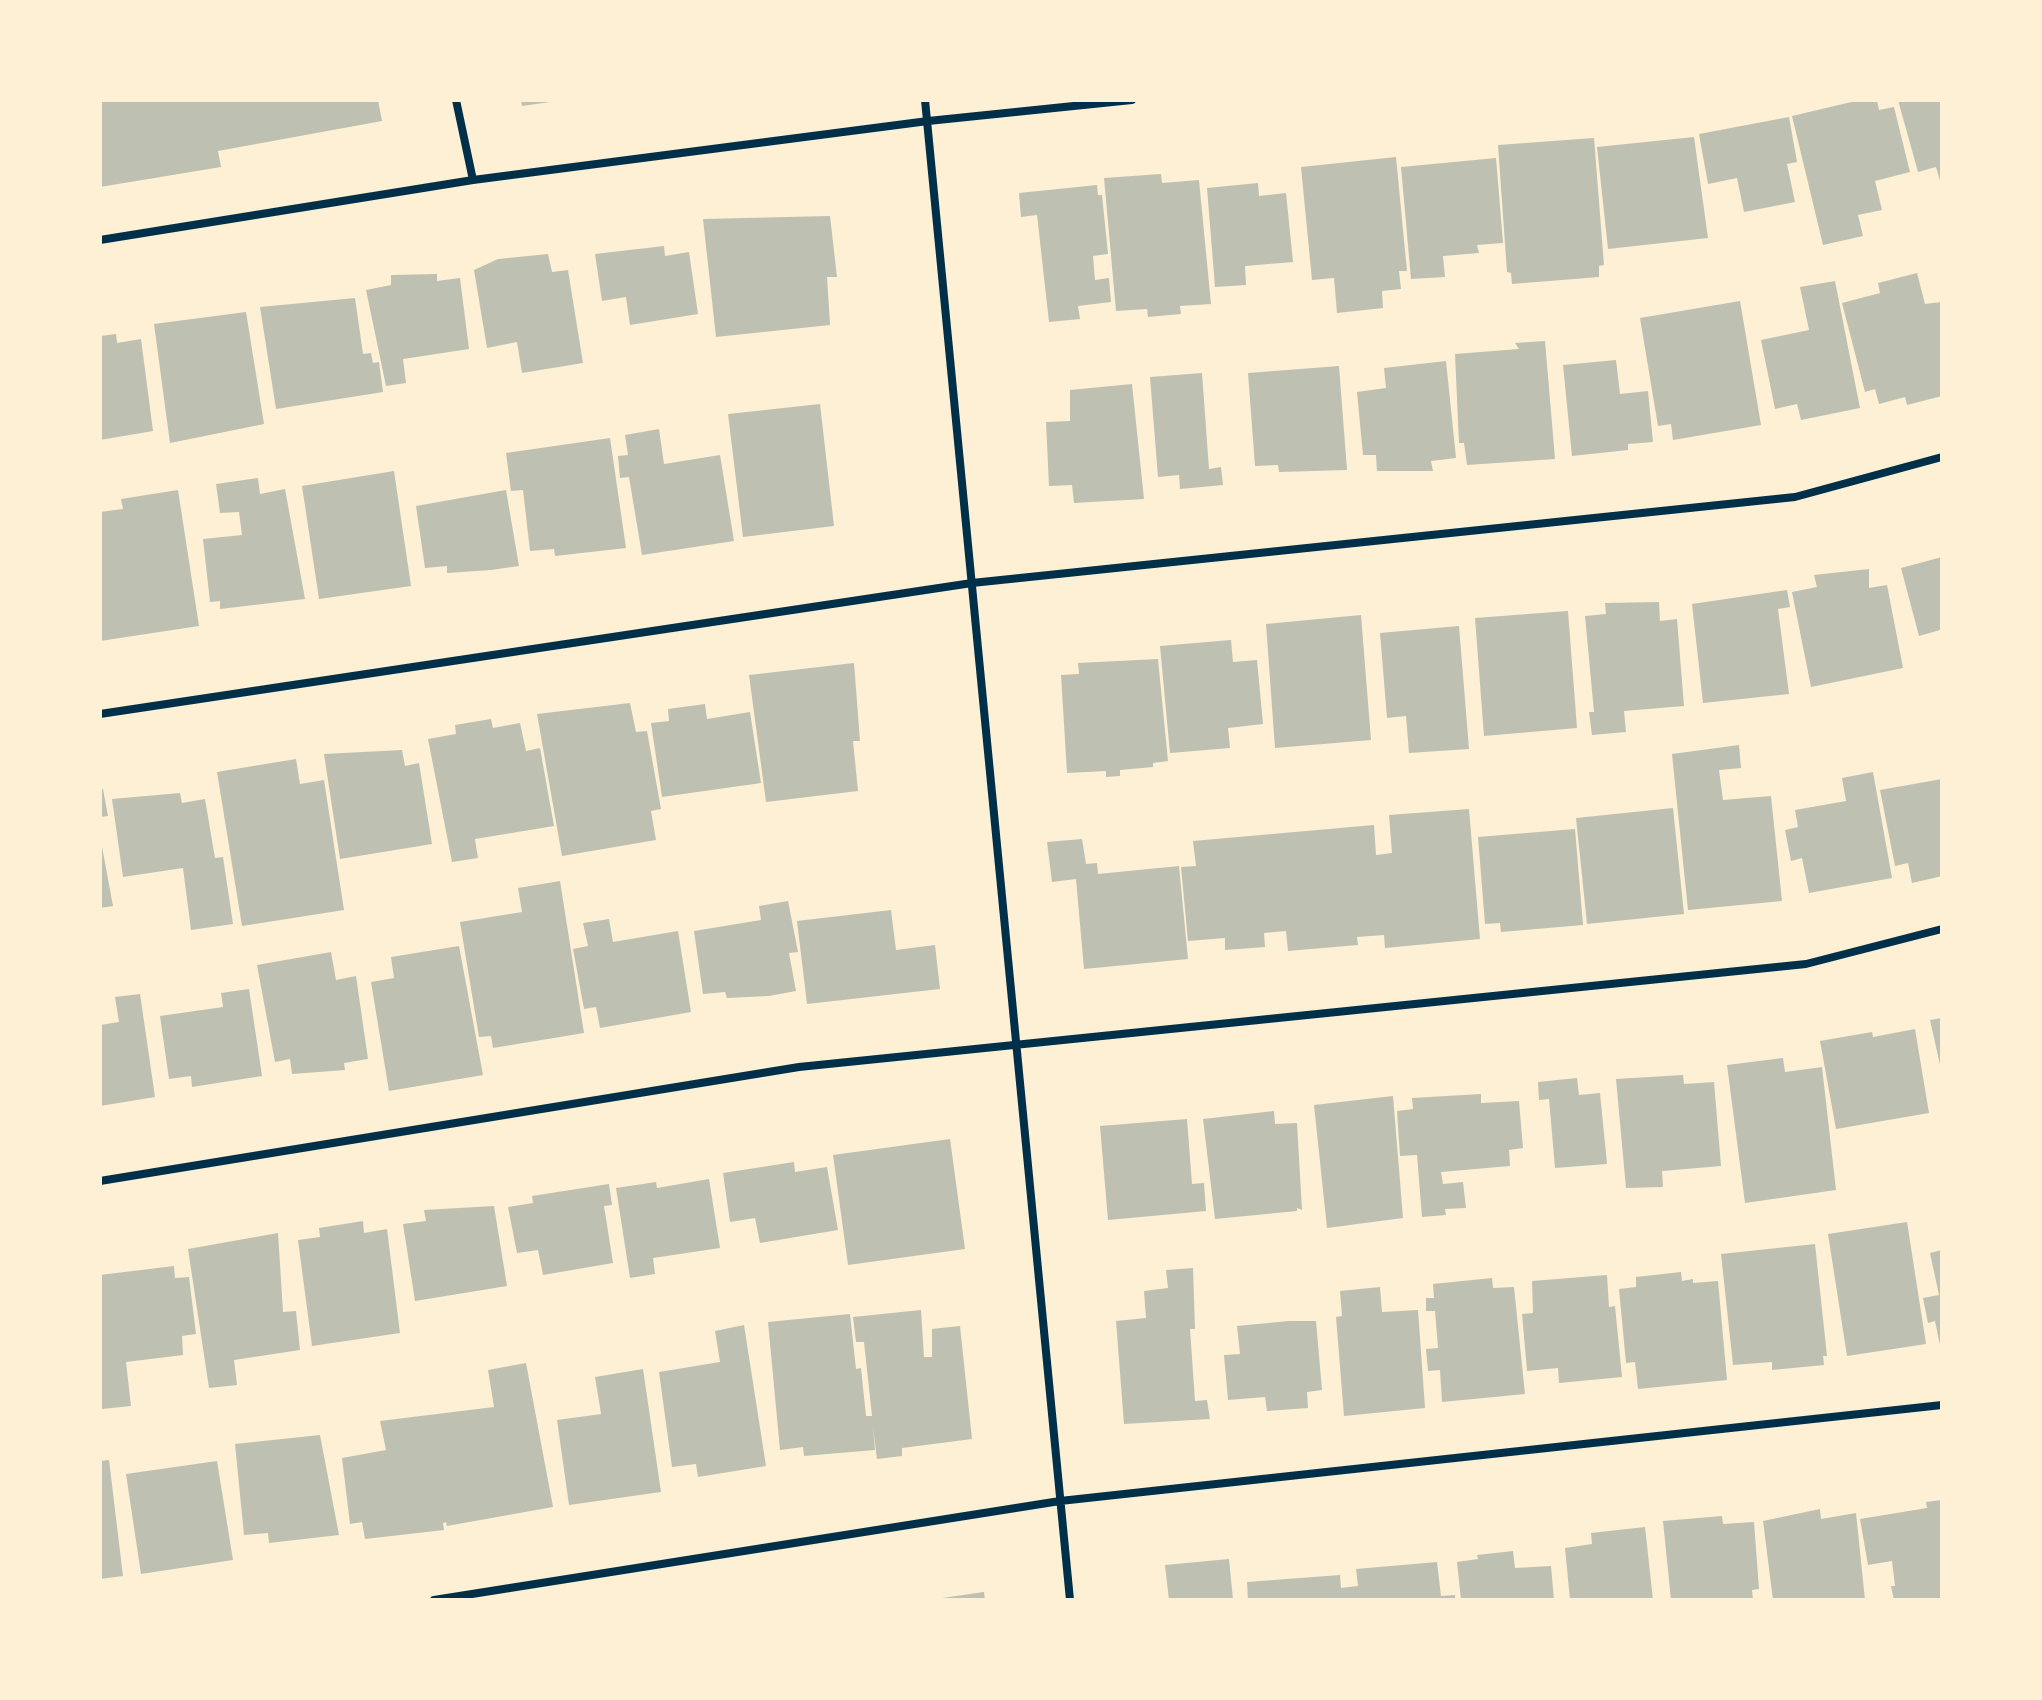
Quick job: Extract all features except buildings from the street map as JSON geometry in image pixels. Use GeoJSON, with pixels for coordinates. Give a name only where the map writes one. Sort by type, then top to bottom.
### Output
{"type":"FeatureCollection","features":[{"type":"Feature","properties":{"kind":"street"},"geometry":{"type":"LineString","coordinates":[[456,100],[473,180]]}},
{"type":"Feature","properties":{"kind":"street"},"geometry":{"type":"LineString","coordinates":[[925,100],[1070,1600]]}},
{"type":"Feature","properties":{"kind":"street"},"geometry":{"type":"LineString","coordinates":[[100,240],[473,180],[928,121],[1132,100]]}},
{"type":"Feature","properties":{"kind":"street"},"geometry":{"type":"LineString","coordinates":[[100,714],[972,583],[1795,497],[1942,457]]}},
{"type":"Feature","properties":{"kind":"street"},"geometry":{"type":"LineString","coordinates":[[100,1181],[799,1067],[1806,964],[1942,929]]}},
{"type":"Feature","properties":{"kind":"street"},"geometry":{"type":"LineString","coordinates":[[434,1600],[1060,1501],[1942,1405]]}}]}
